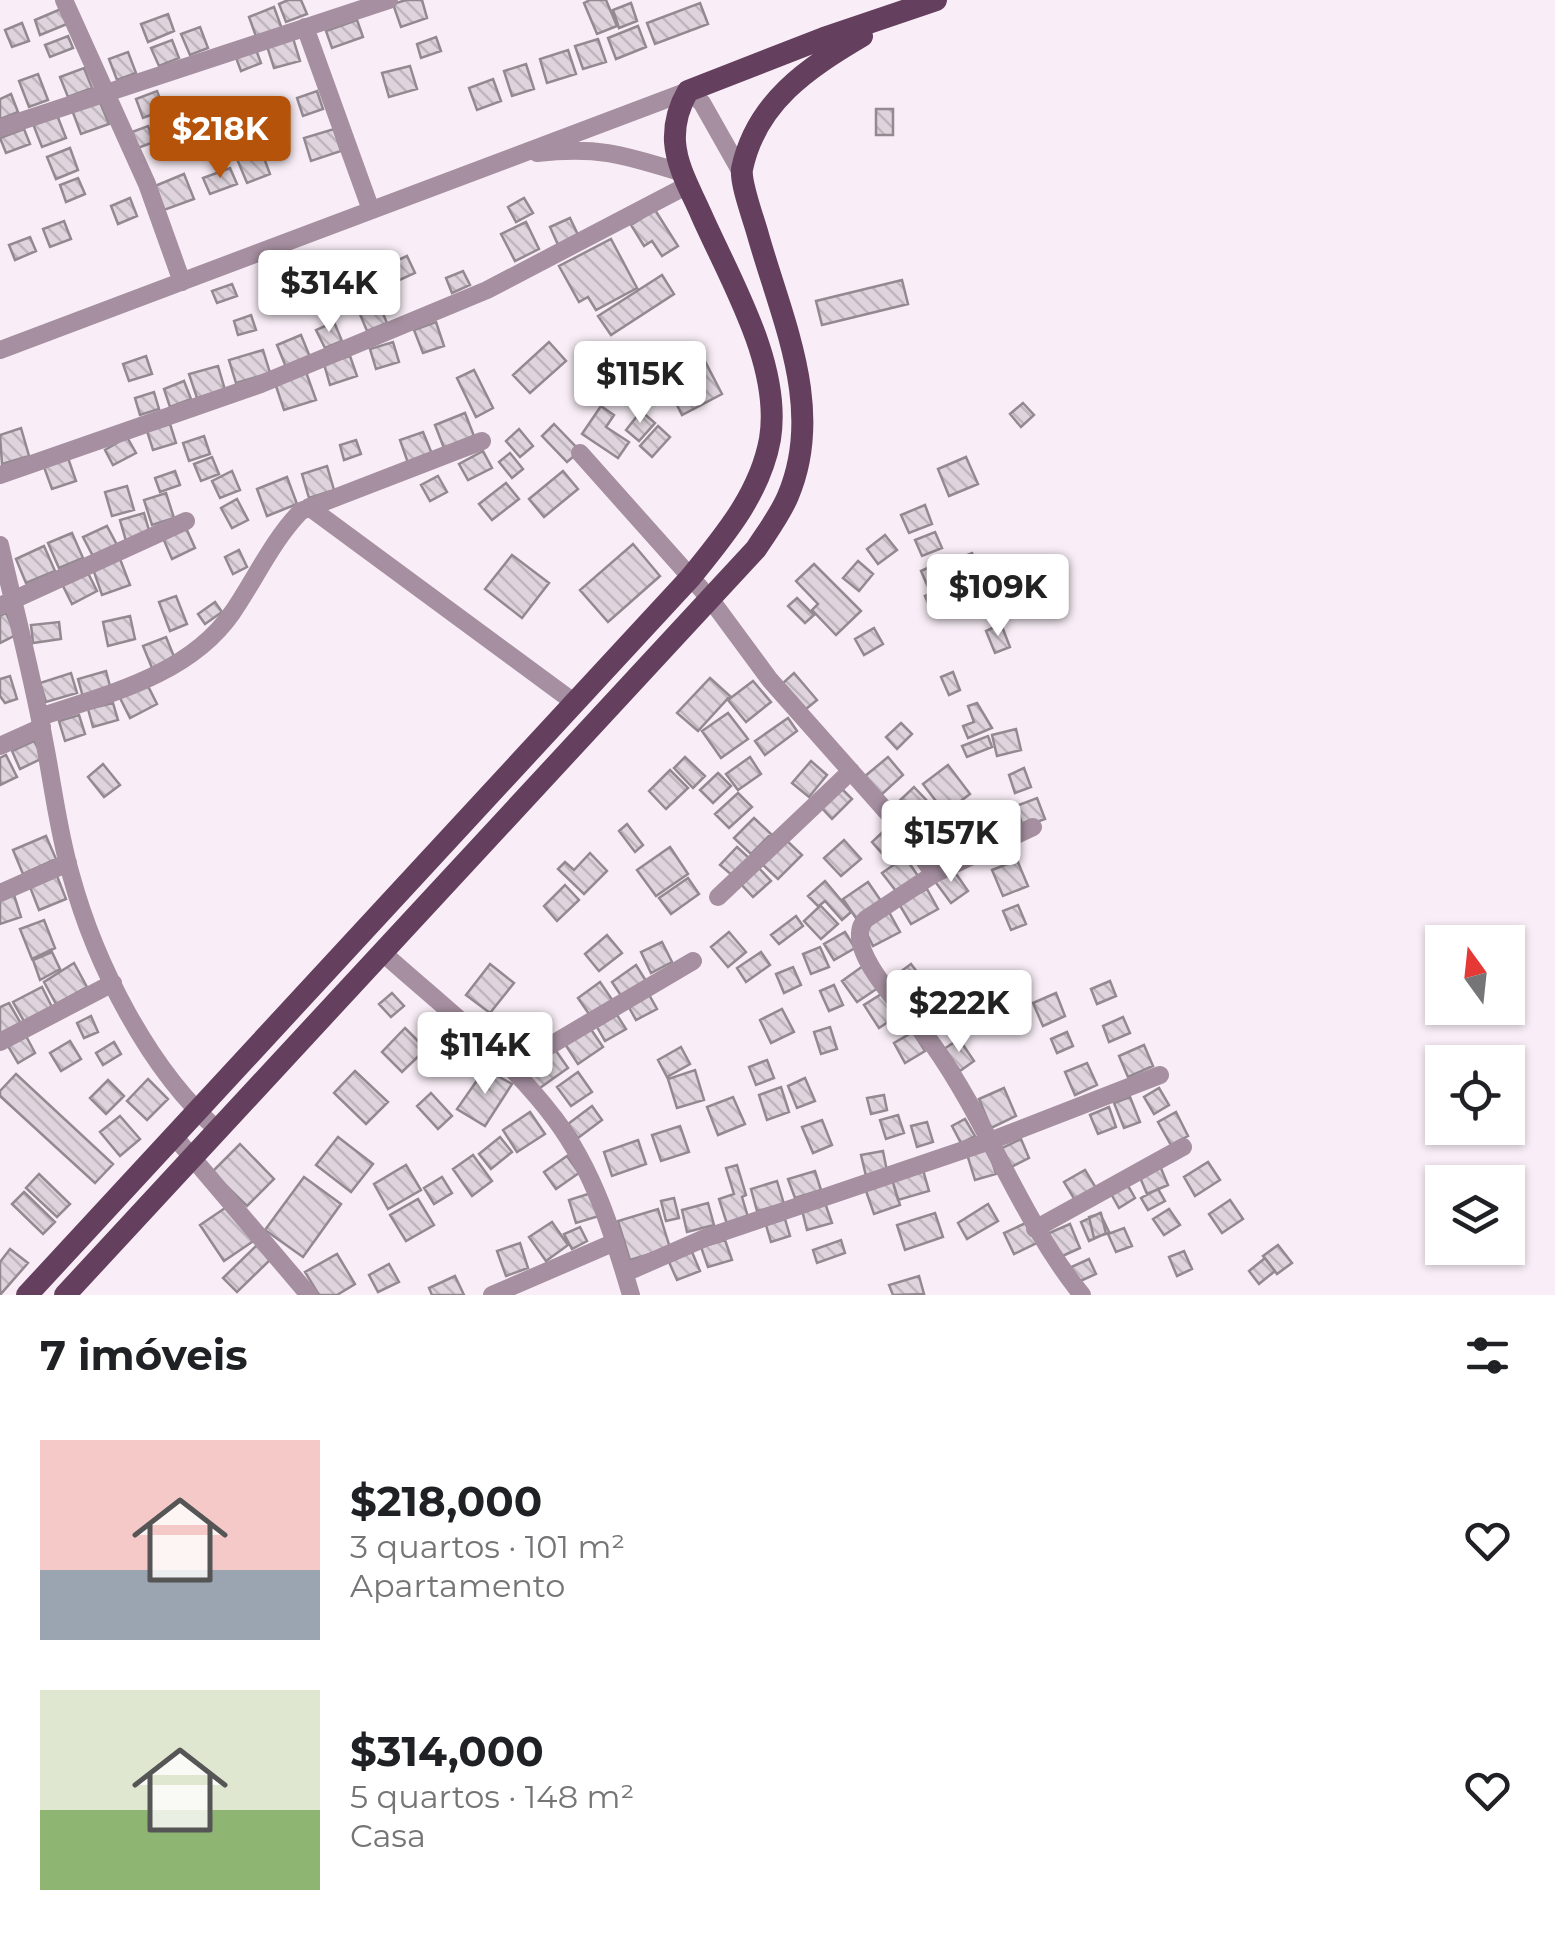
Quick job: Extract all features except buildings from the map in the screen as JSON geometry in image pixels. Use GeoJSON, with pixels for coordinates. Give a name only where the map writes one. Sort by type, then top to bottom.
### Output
{"type":"FeatureCollection","features":[{"type":"Feature","properties":{"kind":"main road"},"geometry":{"type":"LineString","coordinates":[[27,1295],[690,578],[736,521],[758,479],[770,438],[766,372],[755,334],[685,179],[676,126],[678,107],[688,91],[936,0]]}},
{"type":"Feature","properties":{"kind":"main road"},"geometry":{"type":"LineString","coordinates":[[65,1295],[756,549],[787,498],[801,458],[803,429],[801,388],[793,350],[741,172],[756,135],[789,84],[904,11]]}},
{"type":"Feature","properties":{"kind":"street"},"geometry":{"type":"LineString","coordinates":[[64,0],[147,184],[182,282]]}},
{"type":"Feature","properties":{"kind":"street"},"geometry":{"type":"LineString","coordinates":[[0,128],[389,0]]}},
{"type":"Feature","properties":{"kind":"street"},"geometry":{"type":"LineString","coordinates":[[304,27],[370,210]]}},
{"type":"Feature","properties":{"kind":"street"},"geometry":{"type":"LineString","coordinates":[[0,350],[688,91],[702,102],[741,172]]}},
{"type":"Feature","properties":{"kind":"street"},"geometry":{"type":"LineString","coordinates":[[506,157],[573,149],[604,150],[685,179]]}},
{"type":"Feature","properties":{"kind":"street"},"geometry":{"type":"LineString","coordinates":[[0,475],[261,384],[487,290],[685,179]]}},
{"type":"Feature","properties":{"kind":"street"},"geometry":{"type":"LineString","coordinates":[[0,746],[41,722],[182,661],[208,642],[232,613],[284,529],[309,507],[482,441]]}},
{"type":"Feature","properties":{"kind":"street"},"geometry":{"type":"LineString","coordinates":[[580,454],[710,600],[770,680],[902,829],[934,874]]}},
{"type":"Feature","properties":{"kind":"street"},"geometry":{"type":"LineString","coordinates":[[309,507],[574,703]]}},
{"type":"Feature","properties":{"kind":"street"},"geometry":{"type":"LineString","coordinates":[[6,603],[186,522]]}},
{"type":"Feature","properties":{"kind":"street"},"geometry":{"type":"LineString","coordinates":[[0,545],[6,603],[41,722],[68,863],[84,915],[113,983],[161,1062],[197,1112],[219,1130]]}},
{"type":"Feature","properties":{"kind":"street"},"geometry":{"type":"LineString","coordinates":[[718,897],[851,771]]}},
{"type":"Feature","properties":{"kind":"street"},"geometry":{"type":"LineString","coordinates":[[1033,828],[934,874],[866,918],[858,927],[857,936],[871,967],[931,1042],[966,1095],[1035,1228],[1082,1295]]}},
{"type":"Feature","properties":{"kind":"street"},"geometry":{"type":"LineString","coordinates":[[0,893],[68,863]]}},
{"type":"Feature","properties":{"kind":"street"},"geometry":{"type":"LineString","coordinates":[[383,953],[512,1068],[557,1121],[593,1184],[631,1295]]}},
{"type":"Feature","properties":{"kind":"street"},"geometry":{"type":"LineString","coordinates":[[512,1068],[693,961]]}},
{"type":"Feature","properties":{"kind":"street"},"geometry":{"type":"LineString","coordinates":[[0,1042],[113,983]]}},
{"type":"Feature","properties":{"kind":"street"},"geometry":{"type":"LineString","coordinates":[[625,1273],[705,1238],[990,1141],[1160,1075]]}},
{"type":"Feature","properties":{"kind":"street"},"geometry":{"type":"LineString","coordinates":[[174,1136],[309,1295]]}},
{"type":"Feature","properties":{"kind":"street"},"geometry":{"type":"LineString","coordinates":[[1035,1228],[1184,1147]]}},
{"type":"Feature","properties":{"kind":"street"},"geometry":{"type":"LineString","coordinates":[[492,1295],[615,1242]]}}]}
